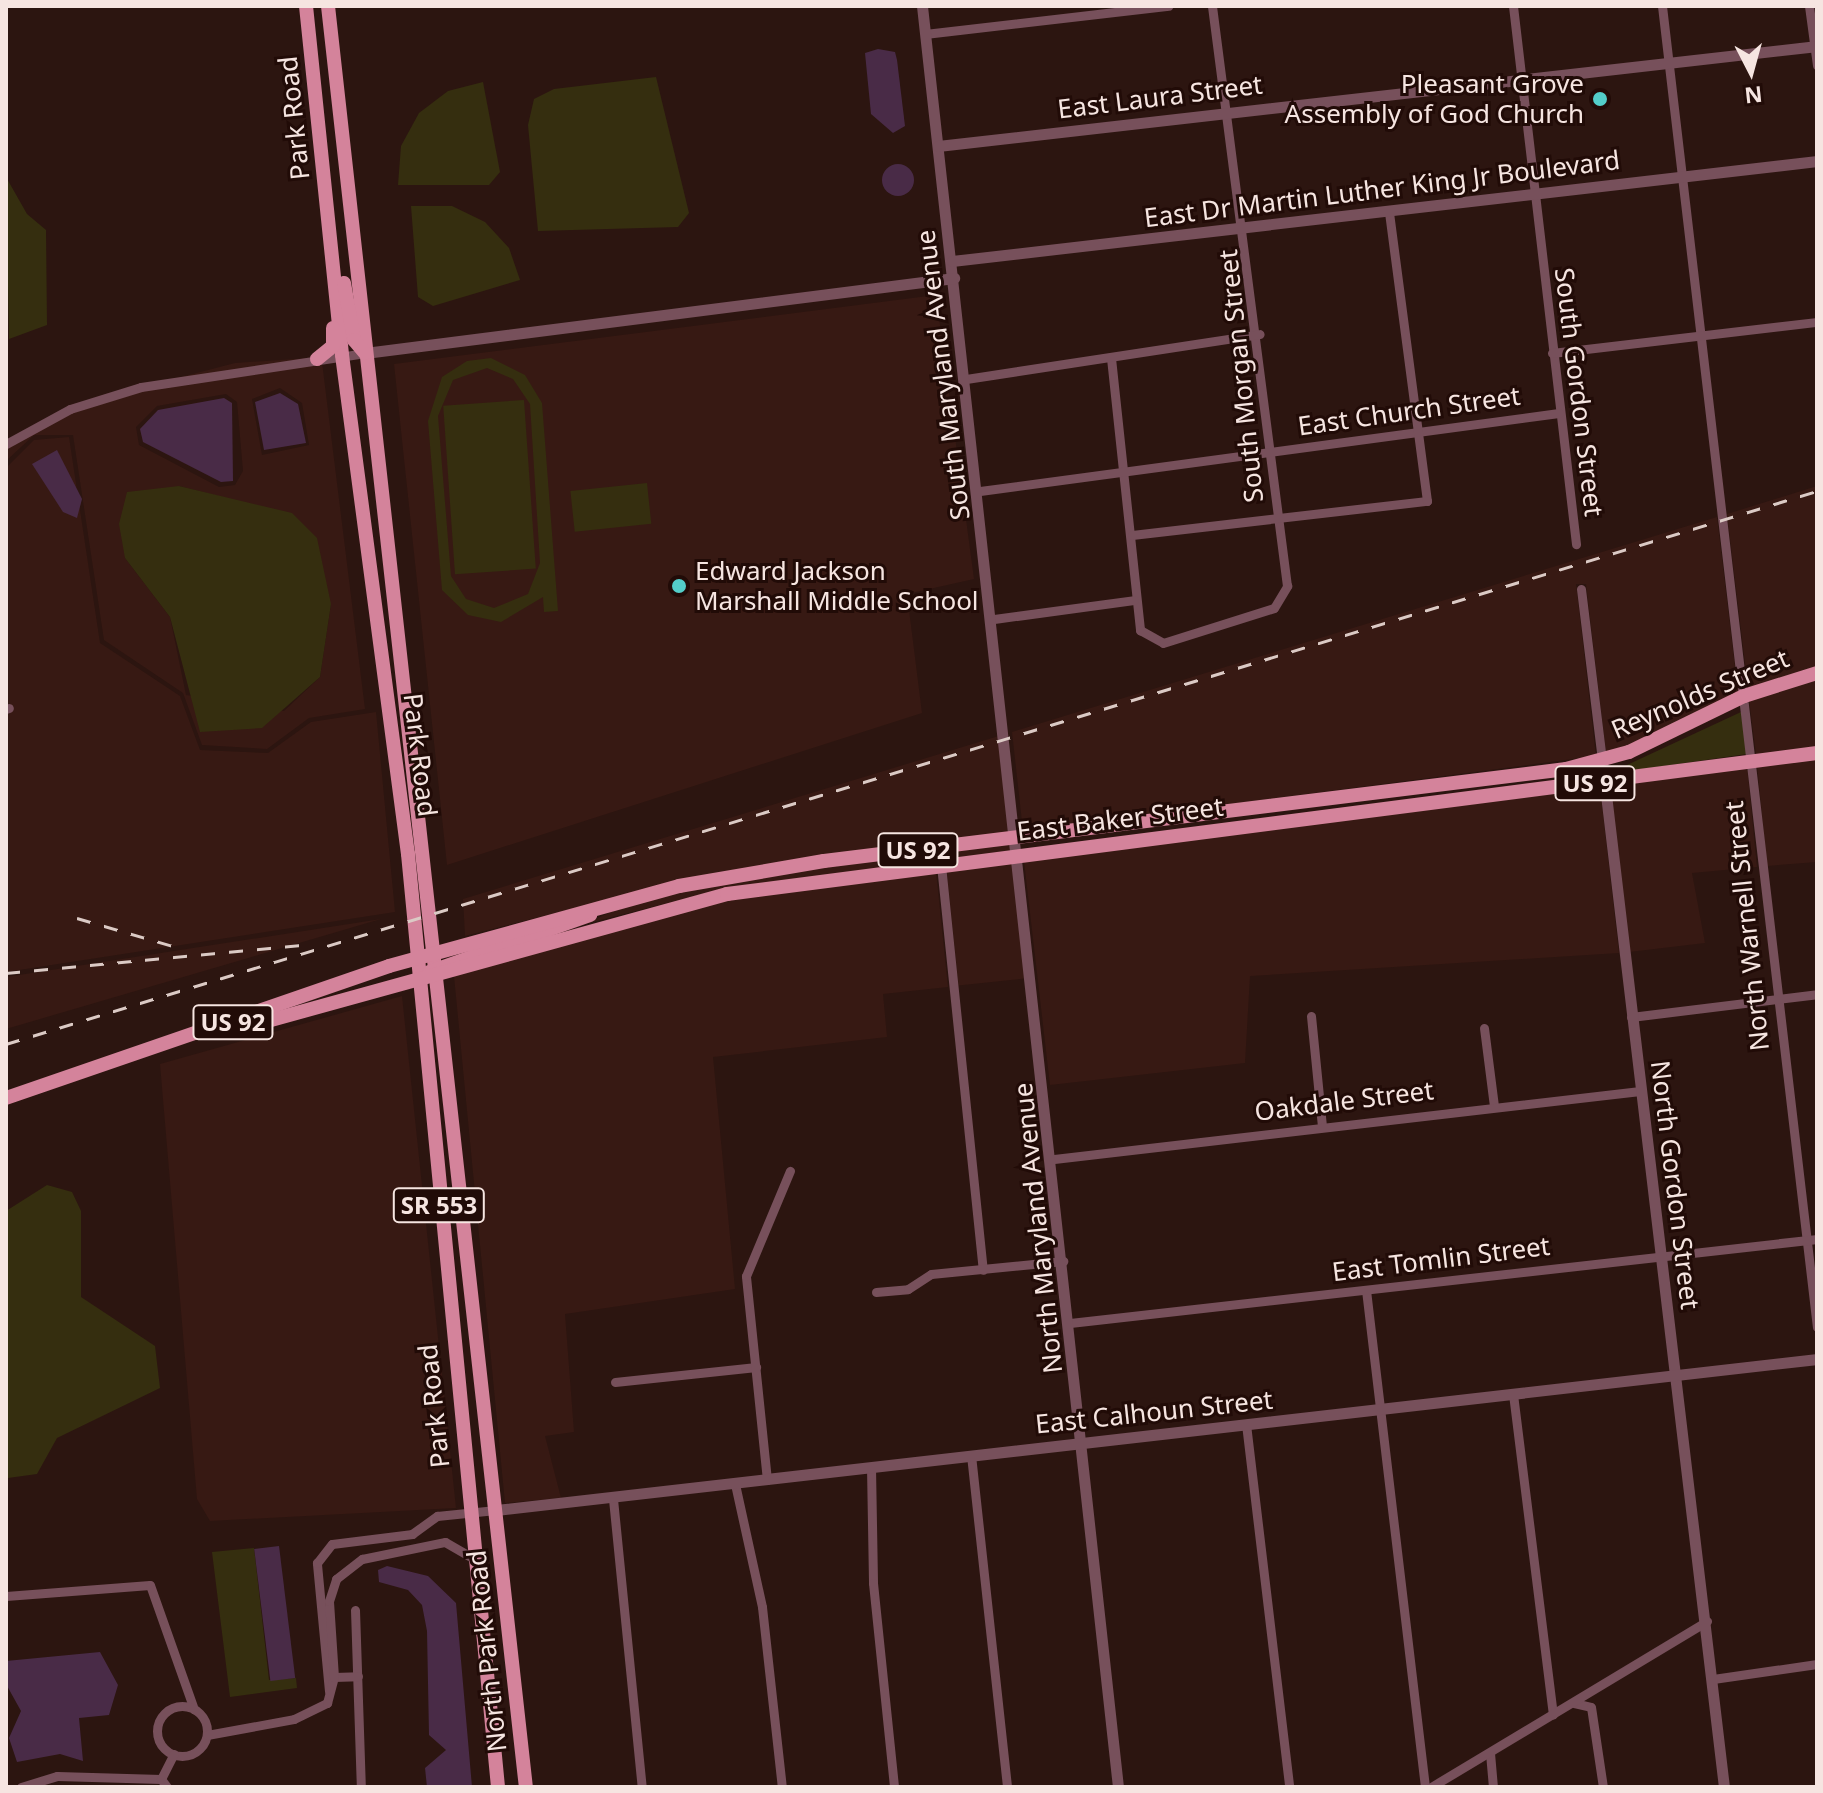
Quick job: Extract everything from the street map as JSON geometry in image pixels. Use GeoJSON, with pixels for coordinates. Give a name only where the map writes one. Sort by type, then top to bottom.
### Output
{"type":"FeatureCollection","features":[{"type":"Feature","properties":{"kind":"main road","name":"Park Road"},"geometry":{"type":"LineString","coordinates":[[306,6],[342,355],[421,980],[470,1513]]}},
{"type":"Feature","properties":{"kind":"main road","name":"Park Road"},"geometry":{"type":"LineString","coordinates":[[328,6],[496,1510]]}},
{"type":"Feature","properties":{"kind":"main road"},"geometry":{"type":"LineString","coordinates":[[328,211],[350,326],[365,353]]}},
{"type":"Feature","properties":{"kind":"main road"},"geometry":{"type":"LineString","coordinates":[[317,359],[333,346],[328,211]]}},
{"type":"Feature","properties":{"kind":"main road"},"geometry":{"type":"LineString","coordinates":[[342,355],[361,380],[384,508]]}},
{"type":"Feature","properties":{"kind":"main road","name":"Reynolds Street"},"geometry":{"type":"LineString","coordinates":[[1602,761],[1744,696],[1817,673]]}},
{"type":"Feature","properties":{"kind":"main road","name":"East Baker Street"},"geometry":{"type":"LineString","coordinates":[[436,964],[683,903],[941,865],[1469,801],[1817,753]]}},
{"type":"Feature","properties":{"kind":"main road","name":"East Baker Street"},"geometry":{"type":"LineString","coordinates":[[436,964],[598,907],[765,869],[1467,783],[1602,761]]}},
{"type":"Feature","properties":{"kind":"main road","name":"US 92"},"geometry":{"type":"LineString","coordinates":[[6,1098],[177,1044],[418,957],[436,964],[421,980],[177,1044]]}},
{"type":"Feature","properties":{"kind":"main road","name":"North Park Road"},"geometry":{"type":"LineString","coordinates":[[496,1510],[526,1787]]}},
{"type":"Feature","properties":{"kind":"main road","name":"North Park Road"},"geometry":{"type":"LineString","coordinates":[[470,1513],[498,1787]]}},
{"type":"Feature","properties":{"kind":"street","name":"South Maryland Avenue"},"geometry":{"type":"LineString","coordinates":[[922,6],[1019,838]]}},
{"type":"Feature","properties":{"kind":"street"},"geometry":{"type":"LineString","coordinates":[[925,34],[1168,6]]}},
{"type":"Feature","properties":{"kind":"street","name":"South Morgan Street"},"geometry":{"type":"LineString","coordinates":[[1134,600],[1150,642],[1274,608],[1282,599],[1279,519],[1260,334],[1212,6]]}},
{"type":"Feature","properties":{"kind":"street","name":"South Gordon Street"},"geometry":{"type":"LineString","coordinates":[[1513,6],[1576,544]]}},
{"type":"Feature","properties":{"kind":"street","name":"North Warnell Street"},"geometry":{"type":"LineString","coordinates":[[1662,6],[1744,696],[1776,998],[1813,1239],[1817,1327]]}},
{"type":"Feature","properties":{"kind":"street"},"geometry":{"type":"LineString","coordinates":[[1809,6],[1817,65]]}},
{"type":"Feature","properties":{"kind":"street","name":"East Laura Street"},"geometry":{"type":"LineString","coordinates":[[938,146],[1816,46]]}},
{"type":"Feature","properties":{"kind":"street","name":"East Dr Martin Luther King Jr Boulevard"},"geometry":{"type":"LineString","coordinates":[[952,261],[1817,161]]}},
{"type":"Feature","properties":{"kind":"street"},"geometry":{"type":"LineString","coordinates":[[1132,535],[1427,501],[1389,211]]}},
{"type":"Feature","properties":{"kind":"street"},"geometry":{"type":"LineString","coordinates":[[6,444],[70,409],[141,387],[342,355],[954,278]]}},
{"type":"Feature","properties":{"kind":"street"},"geometry":{"type":"LineString","coordinates":[[1552,353],[1817,322]]}},
{"type":"Feature","properties":{"kind":"street"},"geometry":{"type":"LineString","coordinates":[[966,379],[1260,334]]}},
{"type":"Feature","properties":{"kind":"street"},"geometry":{"type":"LineString","coordinates":[[994,619],[1134,600],[1132,535],[1111,358]]}},
{"type":"Feature","properties":{"kind":"street","name":"East Church Street"},"geometry":{"type":"LineString","coordinates":[[980,491],[1559,413]]}},
{"type":"Feature","properties":{"kind":"street","name":"North Gordon Street"},"geometry":{"type":"LineString","coordinates":[[1581,589],[1640,1091],[1678,1375],[1724,1787]]}},
{"type":"Feature","properties":{"kind":"street"},"geometry":{"type":"LineString","coordinates":[[1467,783],[1469,801]]}},
{"type":"Feature","properties":{"kind":"street"},"geometry":{"type":"LineString","coordinates":[[1324,800],[1326,818]]}},
{"type":"Feature","properties":{"kind":"street"},"geometry":{"type":"LineString","coordinates":[[1159,820],[1161,839]]}},
{"type":"Feature","properties":{"kind":"street","name":"North Maryland Avenue"},"geometry":{"type":"LineString","coordinates":[[1019,838],[1018,855],[1054,1159],[1118,1787]]}},
{"type":"Feature","properties":{"kind":"street"},"geometry":{"type":"LineString","coordinates":[[941,865],[983,1270]]}},
{"type":"Feature","properties":{"kind":"street"},"geometry":{"type":"LineString","coordinates":[[1631,1017],[1817,994]]}},
{"type":"Feature","properties":{"kind":"street"},"geometry":{"type":"LineString","coordinates":[[1311,1016],[1322,1126]]}},
{"type":"Feature","properties":{"kind":"street"},"geometry":{"type":"LineString","coordinates":[[1484,1028],[1494,1106]]}},
{"type":"Feature","properties":{"kind":"street","name":"Oakdale Street"},"geometry":{"type":"LineString","coordinates":[[1054,1159],[1640,1091]]}},
{"type":"Feature","properties":{"kind":"street"},"geometry":{"type":"LineString","coordinates":[[767,1480],[747,1268],[790,1171]]}},
{"type":"Feature","properties":{"kind":"street","name":"East Tomlin Street"},"geometry":{"type":"LineString","coordinates":[[1070,1323],[1813,1239]]}},
{"type":"Feature","properties":{"kind":"street"},"geometry":{"type":"LineString","coordinates":[[876,1292],[908,1289],[931,1274],[1063,1261]]}},
{"type":"Feature","properties":{"kind":"street"},"geometry":{"type":"LineString","coordinates":[[1366,1290],[1425,1787]]}},
{"type":"Feature","properties":{"kind":"street","name":"East Calhoun Street"},"geometry":{"type":"LineString","coordinates":[[496,1510],[1817,1359]]}},
{"type":"Feature","properties":{"kind":"street"},"geometry":{"type":"LineString","coordinates":[[615,1382],[756,1367]]}},
{"type":"Feature","properties":{"kind":"street"},"geometry":{"type":"LineString","coordinates":[[1513,1394],[1553,1715]]}},
{"type":"Feature","properties":{"kind":"street"},"geometry":{"type":"LineString","coordinates":[[1246,1424],[1289,1787]]}},
{"type":"Feature","properties":{"kind":"street"},"geometry":{"type":"LineString","coordinates":[[971,1455],[1007,1787]]}},
{"type":"Feature","properties":{"kind":"street"},"geometry":{"type":"LineString","coordinates":[[871,1467],[873,1583],[894,1787]]}},
{"type":"Feature","properties":{"kind":"street"},"geometry":{"type":"LineString","coordinates":[[735,1484],[742,1542],[762,1607],[782,1787]]}},
{"type":"Feature","properties":{"kind":"street"},"geometry":{"type":"LineString","coordinates":[[613,1499],[642,1787]]}},
{"type":"Feature","properties":{"kind":"street"},"geometry":{"type":"LineString","coordinates":[[330,1692],[317,1596],[317,1563],[332,1544],[412,1534],[437,1516],[496,1510]]}},
{"type":"Feature","properties":{"kind":"street"},"geometry":{"type":"LineString","coordinates":[[412,1534],[414,1546]]}},
{"type":"Feature","properties":{"kind":"street"},"geometry":{"type":"LineString","coordinates":[[357,1539],[364,1558]]}},
{"type":"Feature","properties":{"kind":"street"},"geometry":{"type":"LineString","coordinates":[[194,1709],[173,1707],[161,1717],[159,1741],[174,1754],[194,1752],[207,1735],[294,1719],[327,1703],[334,1677],[330,1596],[336,1579],[364,1558],[414,1546],[445,1542],[475,1559]]}},
{"type":"Feature","properties":{"kind":"street"},"geometry":{"type":"LineString","coordinates":[[6,1596],[150,1585],[194,1709],[207,1735]]}},
{"type":"Feature","properties":{"kind":"street"},"geometry":{"type":"LineString","coordinates":[[317,1596],[330,1596]]}},
{"type":"Feature","properties":{"kind":"street"},"geometry":{"type":"LineString","coordinates":[[355,1610],[361,1787]]}},
{"type":"Feature","properties":{"kind":"street"},"geometry":{"type":"LineString","coordinates":[[1431,1787],[1707,1621]]}},
{"type":"Feature","properties":{"kind":"street"},"geometry":{"type":"LineString","coordinates":[[1713,1679],[1817,1664]]}},
{"type":"Feature","properties":{"kind":"street"},"geometry":{"type":"LineString","coordinates":[[334,1677],[358,1676]]}},
{"type":"Feature","properties":{"kind":"street"},"geometry":{"type":"LineString","coordinates":[[1574,1703],[1591,1707],[1603,1787]]}},
{"type":"Feature","properties":{"kind":"street"},"geometry":{"type":"LineString","coordinates":[[1490,1753],[1493,1787]]}},
{"type":"Feature","properties":{"kind":"street"},"geometry":{"type":"LineString","coordinates":[[21,1787],[57,1776],[164,1783],[174,1754]]}},
{"type":"Feature","properties":{"kind":"shaded area"},"geometry":{"type":"Polygon","coordinates":[[[878,49],[895,52],[897,60],[905,126],[893,133],[871,114],[865,53],[878,49]]]}},
{"type":"Feature","properties":{"kind":"shaded area"},"geometry":{"type":"Polygon","coordinates":[[[656,77],[689,213],[678,227],[538,231],[528,125],[534,99],[554,89],[656,77]]]}},
{"type":"Feature","properties":{"kind":"shaded area"},"geometry":{"type":"Polygon","coordinates":[[[483,82],[500,172],[489,185],[398,185],[401,146],[419,113],[448,91],[483,82]]]}},
{"type":"Feature","properties":{"kind":"shaded area"},"geometry":{"type":"Polygon","coordinates":[[[898,164],[909,169],[914,180],[909,191],[898,196],[887,191],[882,180],[887,169],[898,164]]]}},
{"type":"Feature","properties":{"kind":"shaded area"},"geometry":{"type":"Polygon","coordinates":[[[6,177],[27,214],[46,230],[47,325],[9,339],[6,177]]]}},
{"type":"Feature","properties":{"kind":"shaded area"},"geometry":{"type":"Polygon","coordinates":[[[411,206],[452,206],[485,222],[509,248],[520,280],[433,306],[418,297],[411,206]]]}},
{"type":"Feature","properties":{"kind":"shaded area","name":"Edward Jackson Marshall Middle School"},"geometry":{"type":"Polygon","coordinates":[[[936,295],[974,579],[907,594],[922,713],[447,865],[394,364],[936,295]]]}},
{"type":"Feature","properties":{"kind":"shaded area"},"geometry":{"type":"Polygon","coordinates":[[[310,358],[316,367],[322,362],[365,709],[309,718],[267,749],[202,745],[183,693],[104,640],[73,435],[34,435],[6,461],[6,441],[93,400],[235,363],[310,358]],[[280,388],[252,399],[262,455],[309,445],[302,403],[280,388]],[[226,394],[157,406],[136,427],[139,445],[219,487],[235,485],[243,471],[237,402],[226,394]],[[179,486],[125,558],[170,617],[186,695],[284,711],[320,677],[331,604],[238,501],[179,486]]]}},
{"type":"Feature","properties":{"kind":"shaded area"},"geometry":{"type":"Polygon","coordinates":[[[491,358],[525,375],[542,403],[558,611],[544,612],[543,597],[501,622],[468,615],[442,590],[428,421],[442,377],[467,361],[491,358]],[[487,368],[453,380],[438,416],[451,576],[466,599],[494,608],[528,594],[540,563],[530,404],[513,379],[487,368]]]}},
{"type":"Feature","properties":{"kind":"shaded area"},"geometry":{"type":"Polygon","coordinates":[[[280,393],[298,404],[306,443],[264,450],[255,402],[280,393]]]}},
{"type":"Feature","properties":{"kind":"shaded area"},"geometry":{"type":"Polygon","coordinates":[[[224,398],[232,403],[233,481],[221,482],[143,442],[140,429],[158,410],[224,398]]]}},
{"type":"Feature","properties":{"kind":"shaded area"},"geometry":{"type":"Polygon","coordinates":[[[524,400],[536,569],[455,574],[443,406],[524,400]]]}},
{"type":"Feature","properties":{"kind":"shaded area"},"geometry":{"type":"Polygon","coordinates":[[[69,437],[100,643],[180,696],[200,750],[268,753],[311,722],[376,712],[395,912],[6,972],[6,468],[34,440],[69,437]]]}},
{"type":"Feature","properties":{"kind":"shaded area"},"geometry":{"type":"Polygon","coordinates":[[[57,450],[82,499],[77,518],[63,512],[32,464],[57,450]]]}},
{"type":"Feature","properties":{"kind":"shaded area"},"geometry":{"type":"Polygon","coordinates":[[[647,483],[651,524],[575,532],[570,491],[647,483]]]}},
{"type":"Feature","properties":{"kind":"shaded area"},"geometry":{"type":"Polygon","coordinates":[[[179,486],[292,513],[317,538],[331,604],[320,677],[262,728],[200,732],[170,617],[125,558],[119,524],[127,492],[179,486]]]}},
{"type":"Feature","properties":{"kind":"shaded area"},"geometry":{"type":"Polygon","coordinates":[[[1817,486],[1817,667],[1748,688],[1727,514],[1817,486]]]}},
{"type":"Feature","properties":{"kind":"shaded area"},"geometry":{"type":"Polygon","coordinates":[[[1717,517],[1738,692],[1655,735],[1606,753],[1586,584],[1576,584],[1596,756],[1023,831],[1012,732],[1717,517]]]}},
{"type":"Feature","properties":{"kind":"shaded area"},"geometry":{"type":"Polygon","coordinates":[[[1817,678],[1817,748],[1756,754],[1749,700],[1817,678]]]}},
{"type":"Feature","properties":{"kind":"shaded area"},"geometry":{"type":"Polygon","coordinates":[[[1741,712],[1747,754],[1614,771],[1741,712]]]}},
{"type":"Feature","properties":{"kind":"shaded area"},"geometry":{"type":"Polygon","coordinates":[[[1002,735],[1013,833],[718,872],[465,936],[463,899],[1002,735]]]}},
{"type":"Feature","properties":{"kind":"shaded area"},"geometry":{"type":"Polygon","coordinates":[[[1817,759],[1817,862],[1767,866],[1757,765],[1817,759]]]}},
{"type":"Feature","properties":{"kind":"shaded area"},"geometry":{"type":"Polygon","coordinates":[[[1747,766],[1757,867],[1692,873],[1705,943],[1629,952],[1610,786],[1747,766]]]}},
{"type":"Feature","properties":{"kind":"shaded area"},"geometry":{"type":"Polygon","coordinates":[[[1600,788],[1619,953],[1250,976],[1245,1063],[1050,1085],[1024,861],[1600,788]]]}},
{"type":"Feature","properties":{"kind":"shaded area"},"geometry":{"type":"Polygon","coordinates":[[[1013,844],[1013,850],[726,888],[585,924],[628,904],[766,874],[1013,844]]]}},
{"type":"Feature","properties":{"kind":"shaded area"},"geometry":{"type":"Polygon","coordinates":[[[1014,862],[1026,978],[959,985],[946,869],[1014,862]]]}},
{"type":"Feature","properties":{"kind":"shaded area"},"geometry":{"type":"Polygon","coordinates":[[[936,871],[948,987],[883,994],[887,1037],[713,1057],[735,1289],[565,1314],[574,1432],[545,1436],[561,1498],[505,1503],[454,976],[728,900],[936,871]]]}},
{"type":"Feature","properties":{"kind":"shaded area"},"geometry":{"type":"Polygon","coordinates":[[[381,919],[6,1029],[6,977],[381,919]]]}},
{"type":"Feature","properties":{"kind":"shaded area"},"geometry":{"type":"Polygon","coordinates":[[[402,996],[456,1508],[210,1521],[197,1499],[160,1064],[402,996]]]}},
{"type":"Feature","properties":{"kind":"shaded area"},"geometry":{"type":"Polygon","coordinates":[[[47,1185],[72,1192],[81,1211],[81,1297],[155,1346],[160,1388],[57,1438],[37,1474],[8,1478],[6,1211],[47,1185]]]}},
{"type":"Feature","properties":{"kind":"shaded area"},"geometry":{"type":"Polygon","coordinates":[[[279,1546],[295,1678],[270,1681],[254,1549],[279,1546]]]}},
{"type":"Feature","properties":{"kind":"shaded area"},"geometry":{"type":"Polygon","coordinates":[[[254,1548],[269,1680],[296,1678],[297,1688],[230,1697],[212,1552],[254,1548]]]}},
{"type":"Feature","properties":{"kind":"shaded area"},"geometry":{"type":"Polygon","coordinates":[[[387,1566],[428,1576],[456,1603],[472,1787],[427,1787],[425,1768],[446,1750],[429,1735],[427,1631],[422,1605],[408,1590],[379,1582],[378,1570],[387,1566]]]}},
{"type":"Feature","properties":{"kind":"shaded area"},"geometry":{"type":"Polygon","coordinates":[[[100,1652],[118,1685],[109,1715],[79,1718],[83,1761],[60,1754],[17,1762],[9,1738],[21,1711],[6,1684],[6,1661],[100,1652]]]}},
{"type":"Feature","properties":{"kind":"railway"},"geometry":{"type":"LineString","coordinates":[[6,1044],[1817,491]]}},
{"type":"Feature","properties":{"kind":"railway"},"geometry":{"type":"LineString","coordinates":[[77,918],[176,947]]}},
{"type":"Feature","properties":{"kind":"railway"},"geometry":{"type":"LineString","coordinates":[[6,973],[312,944]]}},
{"type":"Feature","properties":{"kind":"place","name":"Pleasant Grove Assembly of God Church"},"geometry":{"type":"Point","coordinates":[1600,99]}},
{"type":"Feature","properties":{"kind":"place","name":"Edward Jackson Marshall Middle School"},"geometry":{"type":"Point","coordinates":[679,586]}}]}
